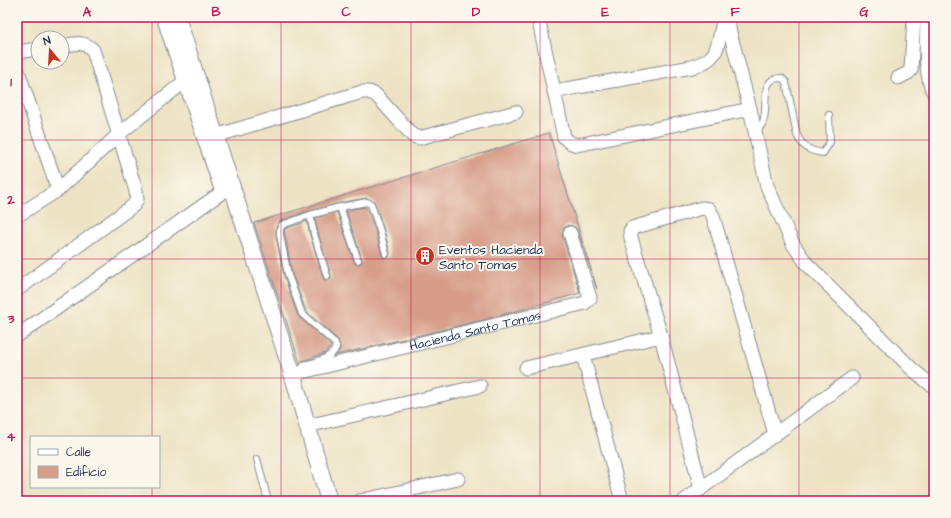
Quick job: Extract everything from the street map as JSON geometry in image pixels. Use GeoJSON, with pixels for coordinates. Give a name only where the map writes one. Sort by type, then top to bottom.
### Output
{"type":"FeatureCollection","features":[{"type":"Feature","properties":{"kind":"street"},"geometry":{"type":"LineString","coordinates":[[163,17],[215,136],[226,189]]}},
{"type":"Feature","properties":{"kind":"street"},"geometry":{"type":"LineString","coordinates":[[177,17],[190,77],[226,189],[292,372],[329,501]]}},
{"type":"Feature","properties":{"kind":"street"},"geometry":{"type":"LineString","coordinates":[[538,17],[564,137],[569,142],[577,145],[750,109]]}},
{"type":"Feature","properties":{"kind":"street"},"geometry":{"type":"LineString","coordinates":[[555,91],[692,67],[705,62],[713,56],[725,17]]}},
{"type":"Feature","properties":{"kind":"street"},"geometry":{"type":"LineString","coordinates":[[725,17],[750,109],[767,186],[793,244],[806,263],[912,370],[934,387]]}},
{"type":"Feature","properties":{"kind":"street"},"geometry":{"type":"LineString","coordinates":[[898,78],[911,70],[914,17]]}},
{"type":"Feature","properties":{"kind":"street"},"geometry":{"type":"LineString","coordinates":[[927,17],[926,62],[930,86],[934,94]]}},
{"type":"Feature","properties":{"kind":"street"},"geometry":{"type":"LineString","coordinates":[[17,290],[134,205],[137,200],[136,191],[93,50],[88,45],[80,43],[70,45]]}},
{"type":"Feature","properties":{"kind":"street"},"geometry":{"type":"LineString","coordinates":[[17,52],[30,50]]}},
{"type":"Feature","properties":{"kind":"street"},"geometry":{"type":"LineString","coordinates":[[17,68],[58,190]]}},
{"type":"Feature","properties":{"kind":"street"},"geometry":{"type":"LineString","coordinates":[[17,216],[58,190],[118,134],[190,77]]}},
{"type":"Feature","properties":{"kind":"street"},"geometry":{"type":"LineString","coordinates":[[215,136],[362,92],[369,92],[376,95],[413,136],[419,138],[516,112]]}},
{"type":"Feature","properties":{"kind":"street"},"geometry":{"type":"LineString","coordinates":[[17,336],[226,189]]}},
{"type":"Feature","properties":{"kind":"street"},"geometry":{"type":"LineString","coordinates":[[700,489],[661,336],[630,231],[632,228],[702,208],[709,209],[713,216],[775,434]]}},
{"type":"Feature","properties":{"kind":"street","name":"Hacienda Santo Tomas"},"geometry":{"type":"LineString","coordinates":[[292,372],[302,372],[585,303],[590,298],[570,233]]}},
{"type":"Feature","properties":{"kind":"street"},"geometry":{"type":"LineString","coordinates":[[526,368],[661,336]]}},
{"type":"Feature","properties":{"kind":"street"},"geometry":{"type":"LineString","coordinates":[[583,355],[623,501]]}},
{"type":"Feature","properties":{"kind":"street"},"geometry":{"type":"LineString","coordinates":[[684,501],[852,378]]}},
{"type":"Feature","properties":{"kind":"street"},"geometry":{"type":"LineString","coordinates":[[307,426],[480,386]]}},
{"type":"Feature","properties":{"kind":"street"},"geometry":{"type":"LineString","coordinates":[[359,501],[458,479]]}},
{"type":"Feature","properties":{"kind":"lane"},"geometry":{"type":"LineString","coordinates":[[755,133],[760,128],[765,117],[766,91],[768,84],[770,80],[776,78],[782,78],[786,82],[797,135],[806,147],[813,152],[823,153],[830,142],[829,115]]}},
{"type":"Feature","properties":{"kind":"lane"},"geometry":{"type":"LineString","coordinates":[[292,372],[331,356],[335,352],[336,347],[334,343],[302,314],[288,275],[280,235],[282,225],[310,215],[366,202],[371,204],[386,254]]}},
{"type":"Feature","properties":{"kind":"lane"},"geometry":{"type":"LineString","coordinates":[[340,207],[358,260]]}},
{"type":"Feature","properties":{"kind":"lane"},"geometry":{"type":"LineString","coordinates":[[310,215],[314,234],[327,276]]}},
{"type":"Feature","properties":{"kind":"lane"},"geometry":{"type":"LineString","coordinates":[[257,459],[268,501]]}},
{"type":"Feature","properties":{"kind":"building","name":"Eventos Hacienda Santo Tomas"},"geometry":{"type":"Polygon","coordinates":[[[549,133],[597,289],[578,231],[575,227],[568,225],[564,228],[562,235],[580,293],[495,317],[336,355],[340,349],[338,340],[306,311],[292,274],[284,230],[307,221],[324,280],[328,280],[331,279],[331,275],[315,218],[337,212],[355,264],[359,264],[362,263],[362,259],[346,210],[366,207],[376,232],[382,256],[384,258],[389,257],[390,253],[384,230],[374,201],[366,198],[339,203],[280,221],[276,227],[276,236],[284,276],[298,316],[331,346],[325,353],[300,363],[254,223],[549,133]]]}},
{"type":"Feature","properties":{"kind":"place","name":"Eventos Hacienda Santo Tomas"},"geometry":{"type":"Point","coordinates":[425,256]}}]}
